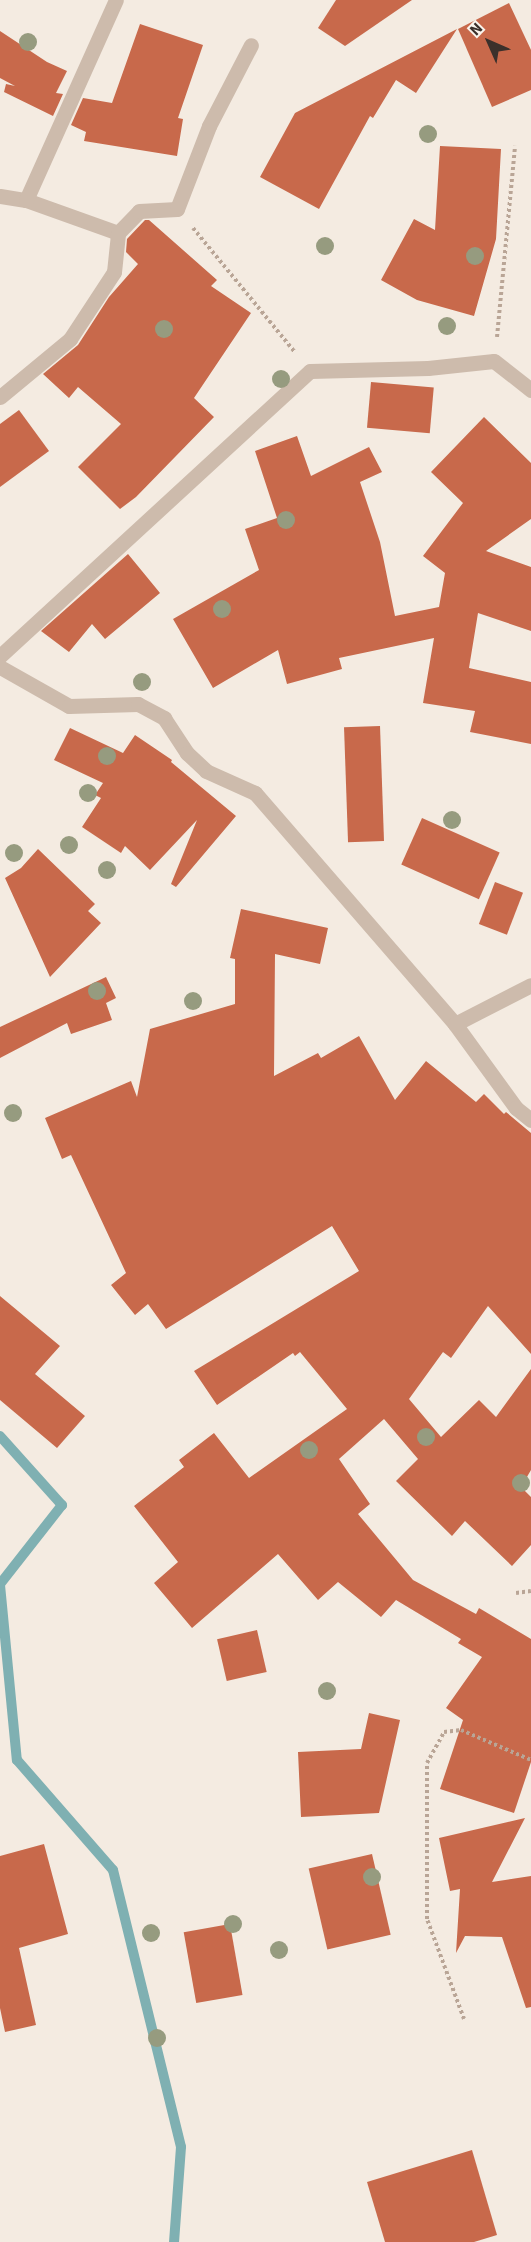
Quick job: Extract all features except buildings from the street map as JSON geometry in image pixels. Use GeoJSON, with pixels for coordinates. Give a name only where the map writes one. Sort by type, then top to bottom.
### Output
{"type":"FeatureCollection","features":[{"type":"Feature","properties":{"kind":"street"},"geometry":{"type":"LineString","coordinates":[[26,200],[116,0]]}},
{"type":"Feature","properties":{"kind":"street"},"geometry":{"type":"LineString","coordinates":[[0,397],[70,339],[114,272],[118,233],[139,211],[177,209],[209,126],[251,45]]}},
{"type":"Feature","properties":{"kind":"street"},"geometry":{"type":"LineString","coordinates":[[0,196],[26,200],[118,233]]}},
{"type":"Feature","properties":{"kind":"street"},"geometry":{"type":"LineString","coordinates":[[0,656],[310,371],[428,368],[494,361],[531,390]]}},
{"type":"Feature","properties":{"kind":"street"},"geometry":{"type":"LineString","coordinates":[[0,668],[69,706],[138,704],[164,718],[187,753],[206,771],[255,793],[455,1024],[516,1108],[531,1120]]}},
{"type":"Feature","properties":{"kind":"street"},"geometry":{"type":"LineString","coordinates":[[455,1024],[531,985]]}},
{"type":"Feature","properties":{"kind":"path"},"geometry":{"type":"LineString","coordinates":[[494,361],[515,146]]}},
{"type":"Feature","properties":{"kind":"path"},"geometry":{"type":"LineString","coordinates":[[177,209],[310,371]]}},
{"type":"Feature","properties":{"kind":"path"},"geometry":{"type":"LineString","coordinates":[[516,1593],[531,1591]]}},
{"type":"Feature","properties":{"kind":"path"},"geometry":{"type":"LineString","coordinates":[[464,2019],[427,1919],[428,1763],[444,1732],[461,1730],[531,1760]]}},
{"type":"Feature","properties":{"kind":"waterway"},"geometry":{"type":"LineString","coordinates":[[0,1436],[62,1505],[0,1584]]}},
{"type":"Feature","properties":{"kind":"waterway"},"geometry":{"type":"LineString","coordinates":[[0,1585],[17,1760],[113,1870],[181,2147],[174,2242]]}}]}
